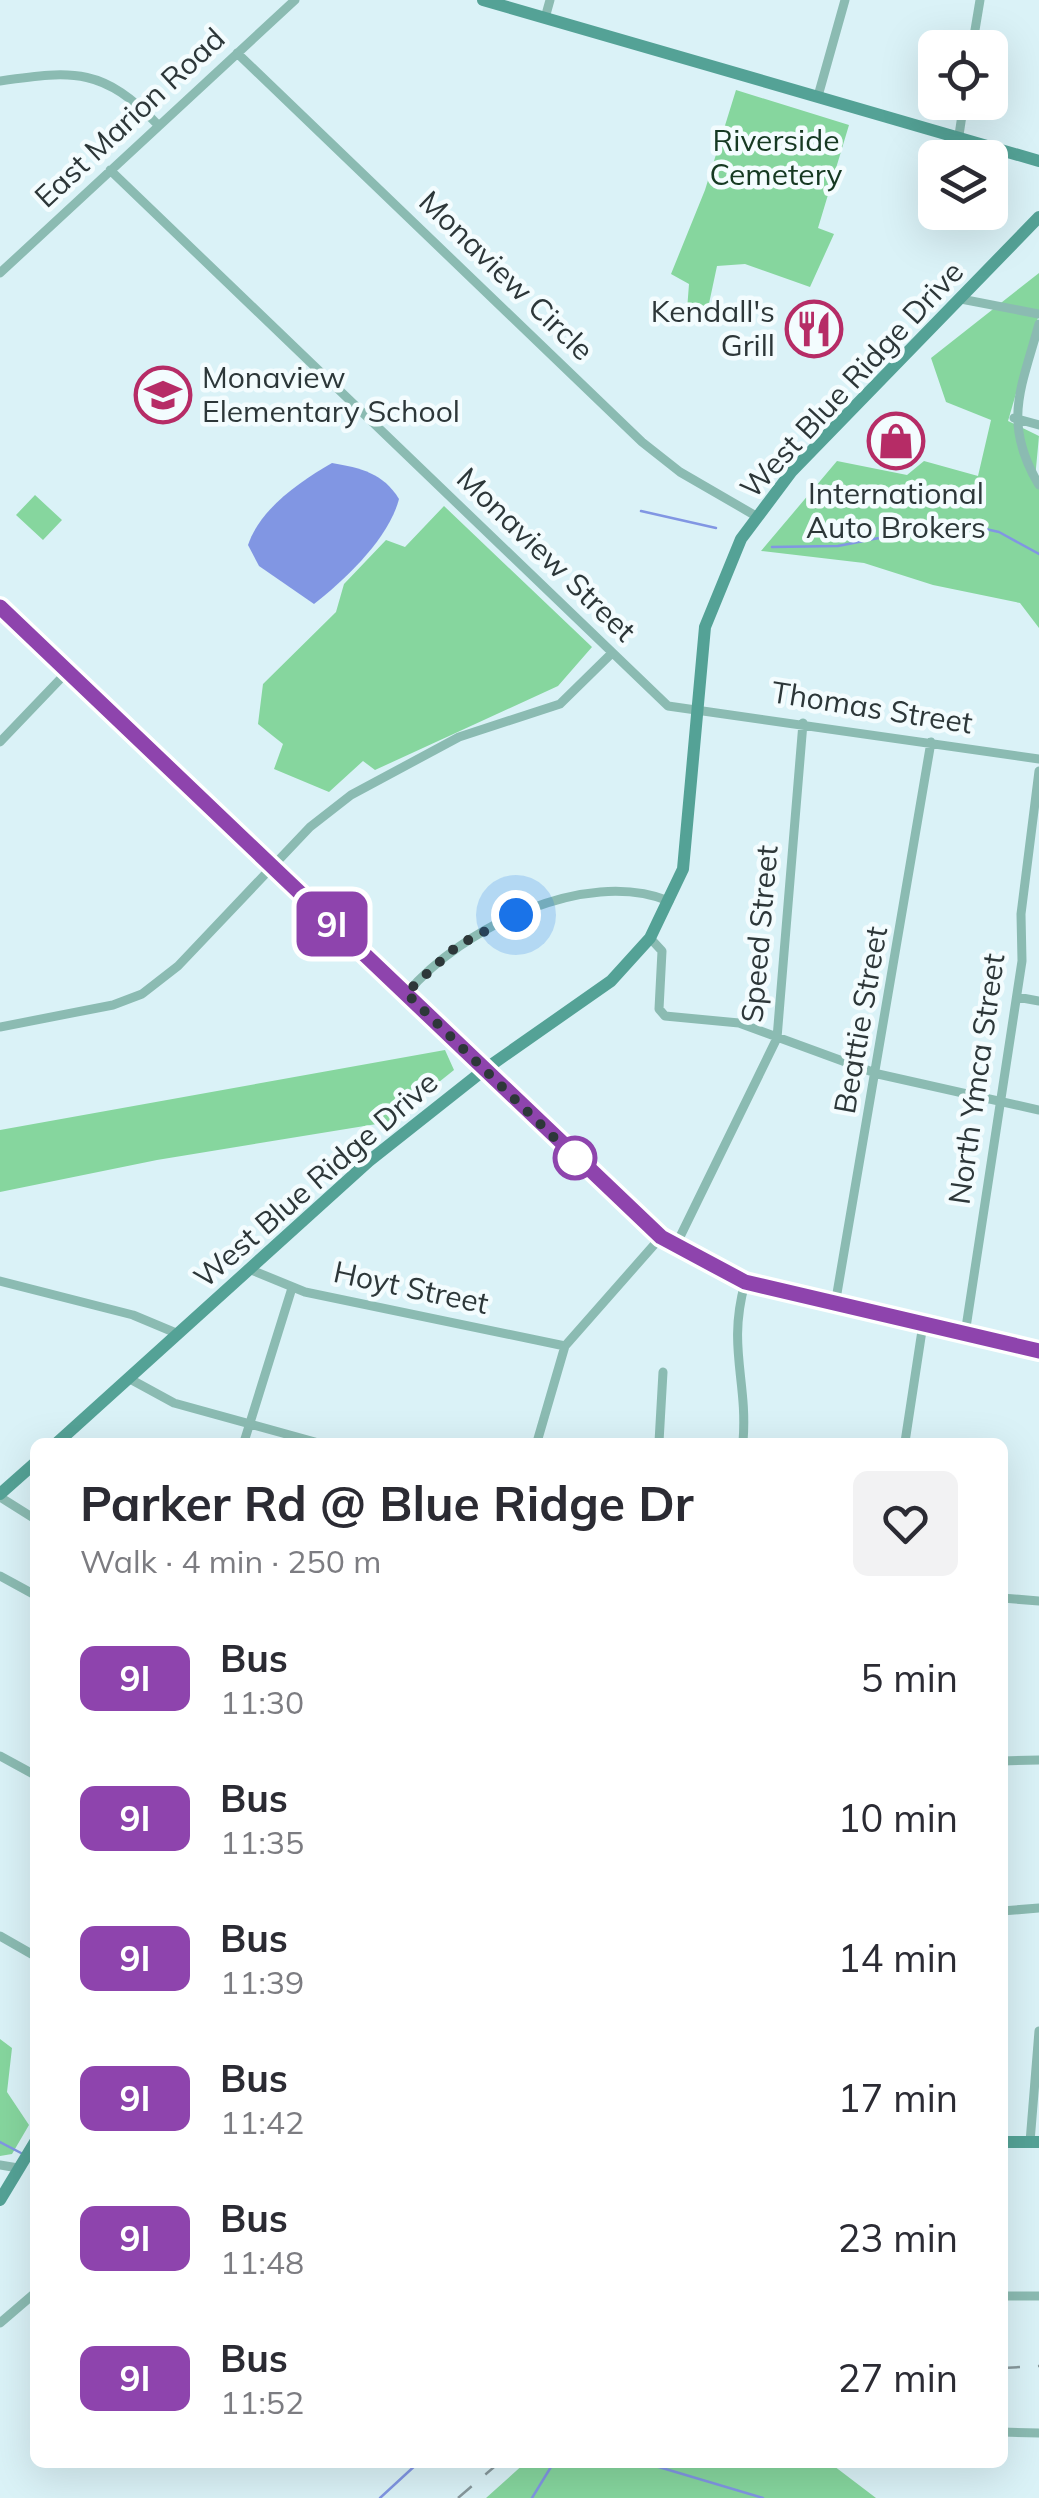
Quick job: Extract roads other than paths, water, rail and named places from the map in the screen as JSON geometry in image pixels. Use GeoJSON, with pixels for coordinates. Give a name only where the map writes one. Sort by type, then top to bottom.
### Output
{"type":"FeatureCollection","features":[{"type":"Feature","properties":{"kind":"main road"},"geometry":{"type":"LineString","coordinates":[[484,0],[959,135],[1039,162]]}},
{"type":"Feature","properties":{"kind":"main road","name":"West Blue Ridge Drive"},"geometry":{"type":"LineString","coordinates":[[63,1438],[369,1161],[484,1070],[611,981],[650,938],[683,869],[689,838],[698,708],[712,604],[756,516],[792,470],[1037,221]]}},
{"type":"Feature","properties":{"kind":"main road"},"geometry":{"type":"LineString","coordinates":[[0,607],[661,1237],[745,1282],[1039,1351]]}},
{"type":"Feature","properties":{"kind":"main road"},"geometry":{"type":"LineString","coordinates":[[0,1496],[30,1468]]}},
{"type":"Feature","properties":{"kind":"main road"},"geometry":{"type":"LineString","coordinates":[[1008,2142],[1034,2142]]}},
{"type":"Feature","properties":{"kind":"main road"},"geometry":{"type":"LineString","coordinates":[[0,2200],[30,2148]]}},
{"type":"Feature","properties":{"kind":"street","name":"East Marion Road"},"geometry":{"type":"LineString","coordinates":[[0,273],[295,0]]}},
{"type":"Feature","properties":{"kind":"street"},"geometry":{"type":"LineString","coordinates":[[545,18],[550,0]]}},
{"type":"Feature","properties":{"kind":"street"},"geometry":{"type":"LineString","coordinates":[[818,96],[845,0]]}},
{"type":"Feature","properties":{"kind":"street"},"geometry":{"type":"LineString","coordinates":[[975,30],[980,0]]}},
{"type":"Feature","properties":{"kind":"street","name":"Monaview Circle"},"geometry":{"type":"LineString","coordinates":[[237,52],[642,442],[680,472],[756,516]]}},
{"type":"Feature","properties":{"kind":"street"},"geometry":{"type":"LineString","coordinates":[[0,81],[70,74],[94,77],[125,92],[158,125]]}},
{"type":"Feature","properties":{"kind":"street"},"geometry":{"type":"LineString","coordinates":[[959,135],[961,120]]}},
{"type":"Feature","properties":{"kind":"street","name":"Monaview Street"},"geometry":{"type":"LineString","coordinates":[[110,170],[668,706],[698,708]]}},
{"type":"Feature","properties":{"kind":"street"},"geometry":{"type":"LineString","coordinates":[[961,299],[1039,314]]}},
{"type":"Feature","properties":{"kind":"street"},"geometry":{"type":"LineString","coordinates":[[1039,324],[1014,418],[1019,441],[1039,485]]}},
{"type":"Feature","properties":{"kind":"street"},"geometry":{"type":"LineString","coordinates":[[1014,418],[1039,425]]}},
{"type":"Feature","properties":{"kind":"street"},"geometry":{"type":"LineString","coordinates":[[0,1027],[113,1006],[142,994],[178,966],[270,867],[351,795],[446,743],[560,704],[612,653]]}},
{"type":"Feature","properties":{"kind":"street"},"geometry":{"type":"LineString","coordinates":[[0,742],[67,672]]}},
{"type":"Feature","properties":{"kind":"street","name":"Thomas Street"},"geometry":{"type":"LineString","coordinates":[[698,708],[1039,758]]}},
{"type":"Feature","properties":{"kind":"street","name":"Speed Street"},"geometry":{"type":"LineString","coordinates":[[675,1247],[777,1038],[803,722]]}},
{"type":"Feature","properties":{"kind":"street","name":"Beattie Street"},"geometry":{"type":"LineString","coordinates":[[835,1305],[878,1074],[931,742]]}},
{"type":"Feature","properties":{"kind":"street","name":"North Ymca Street"},"geometry":{"type":"LineString","coordinates":[[965,1334],[1022,962],[1021,914],[1039,770]]}},
{"type":"Feature","properties":{"kind":"street"},"geometry":{"type":"LineString","coordinates":[[406,993],[470,938],[536,908],[625,892],[669,901]]}},
{"type":"Feature","properties":{"kind":"street"},"geometry":{"type":"LineString","coordinates":[[650,938],[662,950],[664,960],[662,1013],[739,1022],[878,1074],[1039,1110]]}},
{"type":"Feature","properties":{"kind":"street"},"geometry":{"type":"LineString","coordinates":[[1017,997],[1039,1001]]}},
{"type":"Feature","properties":{"kind":"street"},"geometry":{"type":"LineString","coordinates":[[537,1438],[566,1346],[661,1237]]}},
{"type":"Feature","properties":{"kind":"street","name":"Hoyt Street"},"geometry":{"type":"LineString","coordinates":[[249,1268],[292,1288],[566,1346]]}},
{"type":"Feature","properties":{"kind":"street"},"geometry":{"type":"LineString","coordinates":[[0,1281],[133,1315],[176,1334]]}},
{"type":"Feature","properties":{"kind":"street"},"geometry":{"type":"LineString","coordinates":[[742,1438],[744,1402],[734,1335],[745,1282]]}},
{"type":"Feature","properties":{"kind":"street"},"geometry":{"type":"LineString","coordinates":[[245,1438],[292,1288]]}},
{"type":"Feature","properties":{"kind":"street"},"geometry":{"type":"LineString","coordinates":[[906,1438],[922,1324]]}},
{"type":"Feature","properties":{"kind":"street"},"geometry":{"type":"LineString","coordinates":[[659,1438],[662,1372]]}},
{"type":"Feature","properties":{"kind":"street"},"geometry":{"type":"LineString","coordinates":[[130,1379],[174,1404],[301,1438]]}},
{"type":"Feature","properties":{"kind":"street"},"geometry":{"type":"LineString","coordinates":[[0,1496],[30,1516]]}},
{"type":"Feature","properties":{"kind":"street"},"geometry":{"type":"LineString","coordinates":[[0,1576],[30,1592]]}},
{"type":"Feature","properties":{"kind":"street"},"geometry":{"type":"LineString","coordinates":[[1008,1598],[1039,1601]]}},
{"type":"Feature","properties":{"kind":"street"},"geometry":{"type":"LineString","coordinates":[[0,1756],[30,1772]]}},
{"type":"Feature","properties":{"kind":"street"},"geometry":{"type":"LineString","coordinates":[[1008,1761],[1039,1760]]}},
{"type":"Feature","properties":{"kind":"street"},"geometry":{"type":"LineString","coordinates":[[1008,1911],[1039,1908]]}},
{"type":"Feature","properties":{"kind":"street"},"geometry":{"type":"LineString","coordinates":[[0,1936],[30,1953]]}},
{"type":"Feature","properties":{"kind":"street"},"geometry":{"type":"LineString","coordinates":[[1034,2142],[1039,2032]]}},
{"type":"Feature","properties":{"kind":"street"},"geometry":{"type":"LineString","coordinates":[[0,2165],[20,2164]]}},
{"type":"Feature","properties":{"kind":"street"},"geometry":{"type":"LineString","coordinates":[[1008,2296],[1039,2296]]}},
{"type":"Feature","properties":{"kind":"street"},"geometry":{"type":"LineString","coordinates":[[0,2322],[30,2297]]}},
{"type":"Feature","properties":{"kind":"street"},"geometry":{"type":"LineString","coordinates":[[1008,2432],[1039,2432]]}},
{"type":"Feature","properties":{"kind":"water"},"geometry":{"type":"Polygon","coordinates":[[[332,463],[370,473],[386,483],[399,499],[376,543],[314,604],[259,566],[248,545],[271,508],[332,463]]]}},
{"type":"Feature","properties":{"kind":"waterway"},"geometry":{"type":"LineString","coordinates":[[641,511],[716,528]]}},
{"type":"Feature","properties":{"kind":"waterway"},"geometry":{"type":"LineString","coordinates":[[772,547],[838,546],[935,527],[981,528],[999,532],[1039,554]]}},
{"type":"Feature","properties":{"kind":"waterway"},"geometry":{"type":"LineString","coordinates":[[0,2142],[21,2153]]}},
{"type":"Feature","properties":{"kind":"waterway"},"geometry":{"type":"LineString","coordinates":[[380,2498],[412,2468]]}},
{"type":"Feature","properties":{"kind":"waterway"},"geometry":{"type":"LineString","coordinates":[[532,2498],[550,2468]]}},
{"type":"Feature","properties":{"kind":"waterway"},"geometry":{"type":"LineString","coordinates":[[662,2468],[763,2498]]}},
{"type":"Feature","properties":{"kind":"railway"},"geometry":{"type":"LineString","coordinates":[[1008,2368],[1039,2366]]}},
{"type":"Feature","properties":{"kind":"railway"},"geometry":{"type":"LineString","coordinates":[[458,2498],[493,2468]]}},
{"type":"Feature","properties":{"kind":"place","name":"Kendall's Grill"},"geometry":{"type":"Point","coordinates":[814,329]}},
{"type":"Feature","properties":{"kind":"place","name":"Monaview Elementary School"},"geometry":{"type":"Point","coordinates":[163,395]}},
{"type":"Feature","properties":{"kind":"place","name":"International Auto Brokers"},"geometry":{"type":"Point","coordinates":[896,441]}},
{"type":"Feature","properties":{"kind":"park label","name":"Riverside Cemetery"},"geometry":{"type":"Point","coordinates":[776,158]}}]}
